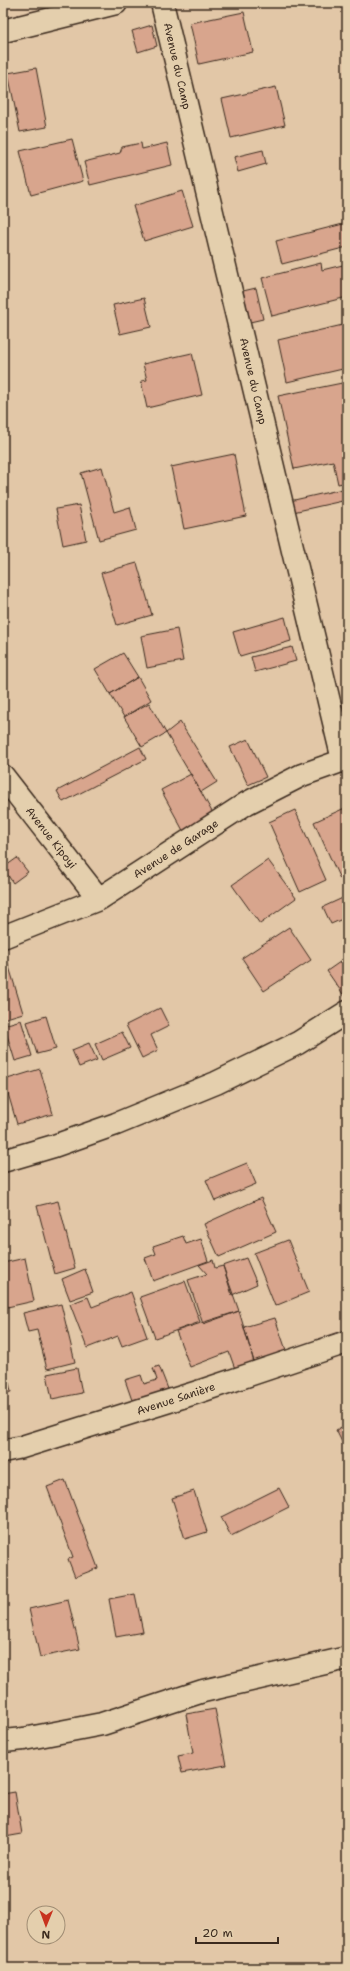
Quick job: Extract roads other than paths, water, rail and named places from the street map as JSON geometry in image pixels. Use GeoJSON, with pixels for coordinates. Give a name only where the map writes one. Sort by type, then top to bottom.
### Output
{"type":"FeatureCollection","features":[{"type":"Feature","properties":{"kind":"street"},"geometry":{"type":"LineString","coordinates":[[3,31],[116,3]]}},
{"type":"Feature","properties":{"kind":"street","name":"Avenue du Camp"},"geometry":{"type":"LineString","coordinates":[[162,3],[345,759]]}},
{"type":"Feature","properties":{"kind":"street","name":"Avenue de Garage"},"geometry":{"type":"LineString","coordinates":[[3,937],[99,899],[247,803],[302,775],[345,759]]}},
{"type":"Feature","properties":{"kind":"street","name":"Avenue Kipoyi"},"geometry":{"type":"LineString","coordinates":[[3,776],[99,899]]}},
{"type":"Feature","properties":{"kind":"street"},"geometry":{"type":"LineString","coordinates":[[3,1161],[54,1146],[116,1124],[216,1083],[298,1043],[347,1012]]}},
{"type":"Feature","properties":{"kind":"street","name":"Avenue Sanière"},"geometry":{"type":"LineString","coordinates":[[3,1451],[22,1447],[198,1392],[347,1342]]}},
{"type":"Feature","properties":{"kind":"street"},"geometry":{"type":"LineString","coordinates":[[3,1741],[24,1739],[102,1724],[203,1691],[347,1658]]}}]}
